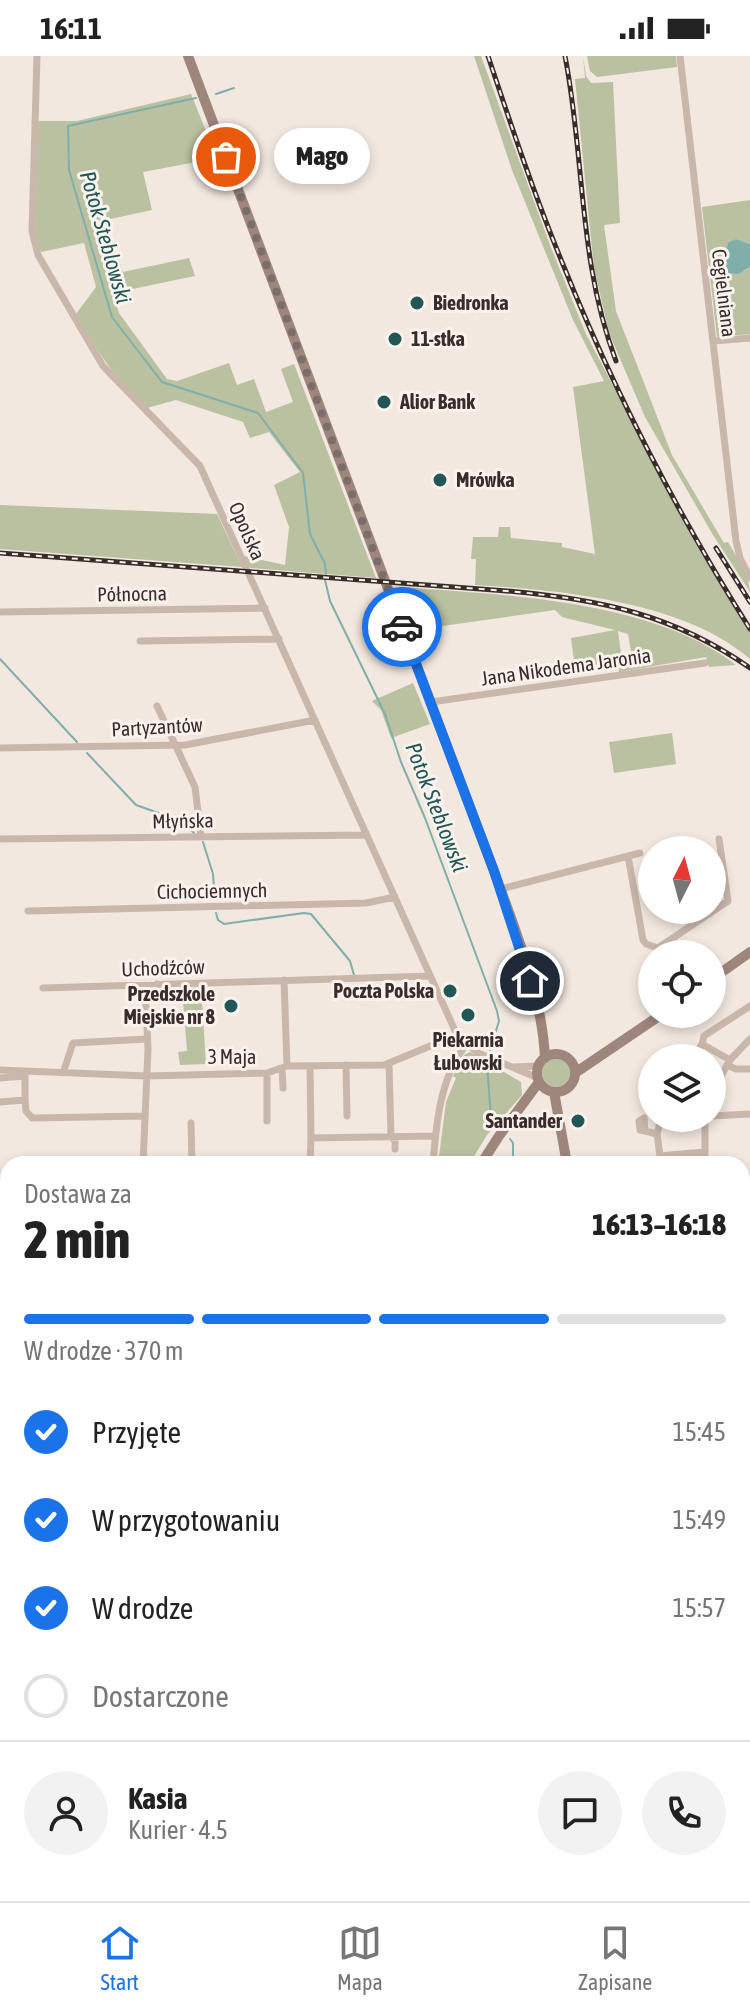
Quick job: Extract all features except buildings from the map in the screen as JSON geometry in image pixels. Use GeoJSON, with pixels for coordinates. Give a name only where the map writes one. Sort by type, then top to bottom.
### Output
{"type":"FeatureCollection","features":[{"type":"Feature","properties":{"kind":"street","name":"Opolska"},"geometry":{"type":"LineString","coordinates":[[37,56],[32,231],[35,249],[103,366],[198,464],[457,1035]]}},
{"type":"Feature","properties":{"kind":"street"},"geometry":{"type":"LineString","coordinates":[[188,56],[501,889],[551,1045],[558,1054],[570,1060],[604,1054]]}},
{"type":"Feature","properties":{"kind":"street","name":"Cegielniana"},"geometry":{"type":"LineString","coordinates":[[680,56],[736,541],[750,578]]}},
{"type":"Feature","properties":{"kind":"street"},"geometry":{"type":"LineString","coordinates":[[714,341],[750,338]]}},
{"type":"Feature","properties":{"kind":"street","name":"Północna"},"geometry":{"type":"LineString","coordinates":[[0,612],[265,608]]}},
{"type":"Feature","properties":{"kind":"street"},"geometry":{"type":"LineString","coordinates":[[140,641],[279,639]]}},
{"type":"Feature","properties":{"kind":"street","name":"Jana Nikodema Jaronia"},"geometry":{"type":"LineString","coordinates":[[431,702],[705,663]]}},
{"type":"Feature","properties":{"kind":"street"},"geometry":{"type":"LineString","coordinates":[[157,706],[195,787],[201,837]]}},
{"type":"Feature","properties":{"kind":"street","name":"Partyzantów"},"geometry":{"type":"LineString","coordinates":[[0,748],[175,745],[315,720]]}},
{"type":"Feature","properties":{"kind":"street","name":"Młyńska"},"geometry":{"type":"LineString","coordinates":[[0,839],[366,835]]}},
{"type":"Feature","properties":{"kind":"street"},"geometry":{"type":"LineString","coordinates":[[501,889],[638,854]]}},
{"type":"Feature","properties":{"kind":"street"},"geometry":{"type":"LineString","coordinates":[[628,856],[638,912]]}},
{"type":"Feature","properties":{"kind":"street","name":"Cichociemnych"},"geometry":{"type":"LineString","coordinates":[[28,911],[366,903],[395,897]]}},
{"type":"Feature","properties":{"kind":"street"},"geometry":{"type":"LineString","coordinates":[[640,924],[643,940],[658,948],[694,924]]}},
{"type":"Feature","properties":{"kind":"street"},"geometry":{"type":"LineString","coordinates":[[726,969],[750,952]]}},
{"type":"Feature","properties":{"kind":"street","name":"Uchodźców"},"geometry":{"type":"LineString","coordinates":[[43,988],[430,976]]}},
{"type":"Feature","properties":{"kind":"street"},"geometry":{"type":"LineString","coordinates":[[283,1088],[284,980]]}},
{"type":"Feature","properties":{"kind":"street"},"geometry":{"type":"LineString","coordinates":[[143,1156],[146,1003],[157,984]]}},
{"type":"Feature","properties":{"kind":"street"},"geometry":{"type":"LineString","coordinates":[[702,1044],[707,1032],[724,1025],[750,1006]]}},
{"type":"Feature","properties":{"kind":"street"},"geometry":{"type":"LineString","coordinates":[[486,1156],[538,1080],[542,1062],[538,1010]]}},
{"type":"Feature","properties":{"kind":"street"},"geometry":{"type":"LineString","coordinates":[[506,1127],[551,1092],[569,1087],[575,1073],[642,1028]]}},
{"type":"Feature","properties":{"kind":"street"},"geometry":{"type":"LineString","coordinates":[[457,1035],[466,1045],[538,1080],[551,1092],[565,1156]]}},
{"type":"Feature","properties":{"kind":"street","name":"3 Maja"},"geometry":{"type":"LineString","coordinates":[[0,1070],[25,1074],[147,1076],[267,1073],[285,1067],[389,1064],[457,1035]]}},
{"type":"Feature","properties":{"kind":"street"},"geometry":{"type":"LineString","coordinates":[[63,1073],[73,1043],[147,1039]]}},
{"type":"Feature","properties":{"kind":"street"},"geometry":{"type":"LineString","coordinates":[[726,1068],[750,1039]]}},
{"type":"Feature","properties":{"kind":"street"},"geometry":{"type":"LineString","coordinates":[[434,1156],[445,1086],[466,1045]]}},
{"type":"Feature","properties":{"kind":"street"},"geometry":{"type":"LineString","coordinates":[[504,1065],[542,1062],[558,1054]]}},
{"type":"Feature","properties":{"kind":"street"},"geometry":{"type":"LineString","coordinates":[[570,1060],[575,1073]]}},
{"type":"Feature","properties":{"kind":"street"},"geometry":{"type":"LineString","coordinates":[[726,1061],[736,1069],[750,1069]]}},
{"type":"Feature","properties":{"kind":"street"},"geometry":{"type":"LineString","coordinates":[[389,1064],[391,1137],[395,1141],[395,1149]]}},
{"type":"Feature","properties":{"kind":"street"},"geometry":{"type":"LineString","coordinates":[[346,1065],[347,1116]]}},
{"type":"Feature","properties":{"kind":"street"},"geometry":{"type":"LineString","coordinates":[[310,1066],[310,1156]]}},
{"type":"Feature","properties":{"kind":"street"},"geometry":{"type":"LineString","coordinates":[[267,1073],[267,1121]]}},
{"type":"Feature","properties":{"kind":"street"},"geometry":{"type":"LineString","coordinates":[[0,1078],[25,1074],[26,1111],[32,1118],[145,1116]]}},
{"type":"Feature","properties":{"kind":"street"},"geometry":{"type":"LineString","coordinates":[[0,1102],[25,1100]]}},
{"type":"Feature","properties":{"kind":"street"},"geometry":{"type":"LineString","coordinates":[[726,1115],[750,1114]]}},
{"type":"Feature","properties":{"kind":"street"},"geometry":{"type":"LineString","coordinates":[[191,1123],[192,1156]]}},
{"type":"Feature","properties":{"kind":"street"},"geometry":{"type":"LineString","coordinates":[[649,1132],[657,1134],[660,1156]]}},
{"type":"Feature","properties":{"kind":"street"},"geometry":{"type":"LineString","coordinates":[[704,1156],[705,1132]]}},
{"type":"Feature","properties":{"kind":"street"},"geometry":{"type":"LineString","coordinates":[[311,1138],[435,1136]]}},
{"type":"Feature","properties":{"kind":"street"},"geometry":{"type":"LineString","coordinates":[[682,1156],[704,1152]]}},
{"type":"Feature","properties":{"kind":"street"},"geometry":{"type":"LineString","coordinates":[[750,1465],[750,1477]]}},
{"type":"Feature","properties":{"kind":"green space"},"geometry":{"type":"Polygon","coordinates":[[[474,56],[481,56],[586,334],[697,546],[750,632],[750,659],[723,639],[656,611],[582,595],[475,585],[476,559],[471,559],[473,537],[498,537],[499,527],[510,527],[511,538],[562,543],[562,547],[595,554],[573,387],[604,381],[573,320],[512,170],[474,56]]]}},
{"type":"Feature","properties":{"kind":"green space"},"geometry":{"type":"Polygon","coordinates":[[[583,56],[586,76],[591,83],[613,82],[620,223],[604,225],[616,311],[672,455],[724,543],[728,542],[748,580],[750,592],[713,535],[645,417],[609,333],[594,268],[575,79],[585,78],[583,56]]]}},
{"type":"Feature","properties":{"kind":"green space"},"geometry":{"type":"Polygon","coordinates":[[[587,56],[676,56],[677,67],[597,77],[590,71],[587,56]]]}},
{"type":"Feature","properties":{"kind":"green space"},"geometry":{"type":"Polygon","coordinates":[[[191,94],[217,158],[143,172],[152,210],[92,223],[101,256],[117,253],[123,272],[189,258],[195,276],[113,293],[119,313],[167,379],[177,381],[229,363],[237,385],[254,379],[266,412],[293,402],[281,369],[294,364],[376,578],[250,568],[244,556],[285,565],[289,527],[274,485],[300,472],[269,432],[250,438],[243,422],[176,400],[147,408],[107,364],[76,314],[96,287],[84,243],[41,252],[35,239],[38,121],[77,121],[191,94]]]}},
{"type":"Feature","properties":{"kind":"green space"},"geometry":{"type":"Polygon","coordinates":[[[750,200],[750,244],[736,239],[730,242],[722,255],[744,271],[750,267],[750,334],[717,337],[702,207],[750,200]]]}},
{"type":"Feature","properties":{"kind":"green space"},"geometry":{"type":"Polygon","coordinates":[[[0,505],[217,514],[242,567],[0,549],[0,505]]]}},
{"type":"Feature","properties":{"kind":"green space"},"geometry":{"type":"Polygon","coordinates":[[[399,587],[528,598],[619,613],[662,626],[701,643],[736,665],[709,667],[706,657],[619,672],[618,666],[633,663],[628,634],[618,631],[622,661],[575,668],[571,638],[615,630],[562,617],[555,610],[414,630],[399,587]]]}},
{"type":"Feature","properties":{"kind":"green space"},"geometry":{"type":"Polygon","coordinates":[[[413,683],[430,724],[391,738],[381,710],[372,701],[413,683]]]}},
{"type":"Feature","properties":{"kind":"green space"},"geometry":{"type":"Polygon","coordinates":[[[672,733],[676,764],[614,773],[609,742],[672,733]]]}},
{"type":"Feature","properties":{"kind":"green space"},"geometry":{"type":"Polygon","coordinates":[[[201,986],[206,1064],[180,1065],[178,1052],[187,1051],[182,987],[201,986]]]}},
{"type":"Feature","properties":{"kind":"green space"},"geometry":{"type":"Polygon","coordinates":[[[470,1052],[521,1082],[522,1095],[487,1135],[474,1156],[439,1156],[446,1102],[456,1078],[453,1076],[464,1055],[470,1052]]]}},
{"type":"Feature","properties":{"kind":"green space"},"geometry":{"type":"Polygon","coordinates":[[[556,1059],[566,1063],[570,1073],[566,1083],[556,1087],[546,1083],[542,1073],[546,1063],[556,1059]]]}},
{"type":"Feature","properties":{"kind":"water"},"geometry":{"type":"Polygon","coordinates":[[[736,239],[750,244],[750,267],[738,274],[727,273],[720,261],[729,242],[736,239]]]}},
{"type":"Feature","properties":{"kind":"waterway","name":"Potok Steblowski"},"geometry":{"type":"LineString","coordinates":[[216,94],[234,88]]}},
{"type":"Feature","properties":{"kind":"waterway","name":"Potok Steblowski"},"geometry":{"type":"LineString","coordinates":[[196,98],[68,126],[69,170],[112,317],[162,382],[258,413],[303,473],[310,534],[325,564],[326,574]]}},
{"type":"Feature","properties":{"kind":"waterway","name":"Potok Steblowski"},"geometry":{"type":"LineString","coordinates":[[325,580],[330,601],[385,714],[497,1011],[499,1021],[490,1050]]}},
{"type":"Feature","properties":{"kind":"waterway"},"geometry":{"type":"LineString","coordinates":[[0,659],[77,742]]}},
{"type":"Feature","properties":{"kind":"waterway"},"geometry":{"type":"LineString","coordinates":[[87,753],[136,805],[181,821],[194,833]]}},
{"type":"Feature","properties":{"kind":"waterway"},"geometry":{"type":"LineString","coordinates":[[203,842],[213,874],[215,900]]}},
{"type":"Feature","properties":{"kind":"waterway"},"geometry":{"type":"LineString","coordinates":[[216,913],[218,920],[224,924],[311,914],[350,961],[354,975]]}},
{"type":"Feature","properties":{"kind":"waterway","name":"Potok Steblowski"},"geometry":{"type":"LineString","coordinates":[[487,1065],[491,1118],[494,1122]]}},
{"type":"Feature","properties":{"kind":"waterway","name":"Potok Steblowski"},"geometry":{"type":"LineString","coordinates":[[510,1139],[513,1156]]}},
{"type":"Feature","properties":{"kind":"railway"},"geometry":{"type":"LineString","coordinates":[[488,56],[542,211],[603,357],[672,495],[750,629]]}},
{"type":"Feature","properties":{"kind":"railway"},"geometry":{"type":"LineString","coordinates":[[565,56],[588,248],[604,323],[616,361]]}},
{"type":"Feature","properties":{"kind":"railway"},"geometry":{"type":"LineString","coordinates":[[716,548],[750,602]]}},
{"type":"Feature","properties":{"kind":"railway"},"geometry":{"type":"LineString","coordinates":[[0,553],[507,591],[573,599],[634,612],[663,622],[692,634],[750,668]]}},
{"type":"Feature","properties":{"kind":"way so far"},"geometry":{"type":"LineString","coordinates":[[226,157],[402,627]]}},
{"type":"Feature","properties":{"kind":"place","name":"Mago"},"geometry":{"type":"Point","coordinates":[226,157]}},
{"type":"Feature","properties":{"kind":"place","name":"Biedronka"},"geometry":{"type":"Point","coordinates":[417,303]}},
{"type":"Feature","properties":{"kind":"place","name":"11-stka"},"geometry":{"type":"Point","coordinates":[395,339]}},
{"type":"Feature","properties":{"kind":"place","name":"Alior Bank"},"geometry":{"type":"Point","coordinates":[384,402]}},
{"type":"Feature","properties":{"kind":"place","name":"Mrówka"},"geometry":{"type":"Point","coordinates":[440,480]}},
{"type":"Feature","properties":{"kind":"place","name":"Poczta Polska"},"geometry":{"type":"Point","coordinates":[450,991]}},
{"type":"Feature","properties":{"kind":"place","name":"Przedszkole Miejskie nr 8"},"geometry":{"type":"Point","coordinates":[231,1006]}},
{"type":"Feature","properties":{"kind":"place","name":"Piekarnia Łubowski"},"geometry":{"type":"Point","coordinates":[468,1015]}},
{"type":"Feature","properties":{"kind":"place","name":"Santander"},"geometry":{"type":"Point","coordinates":[578,1121]}},
{"type":"Feature","properties":{"kind":"route"},"geometry":{"type":"LineString","coordinates":[[402,627],[494,871],[530,981]]}}]}
